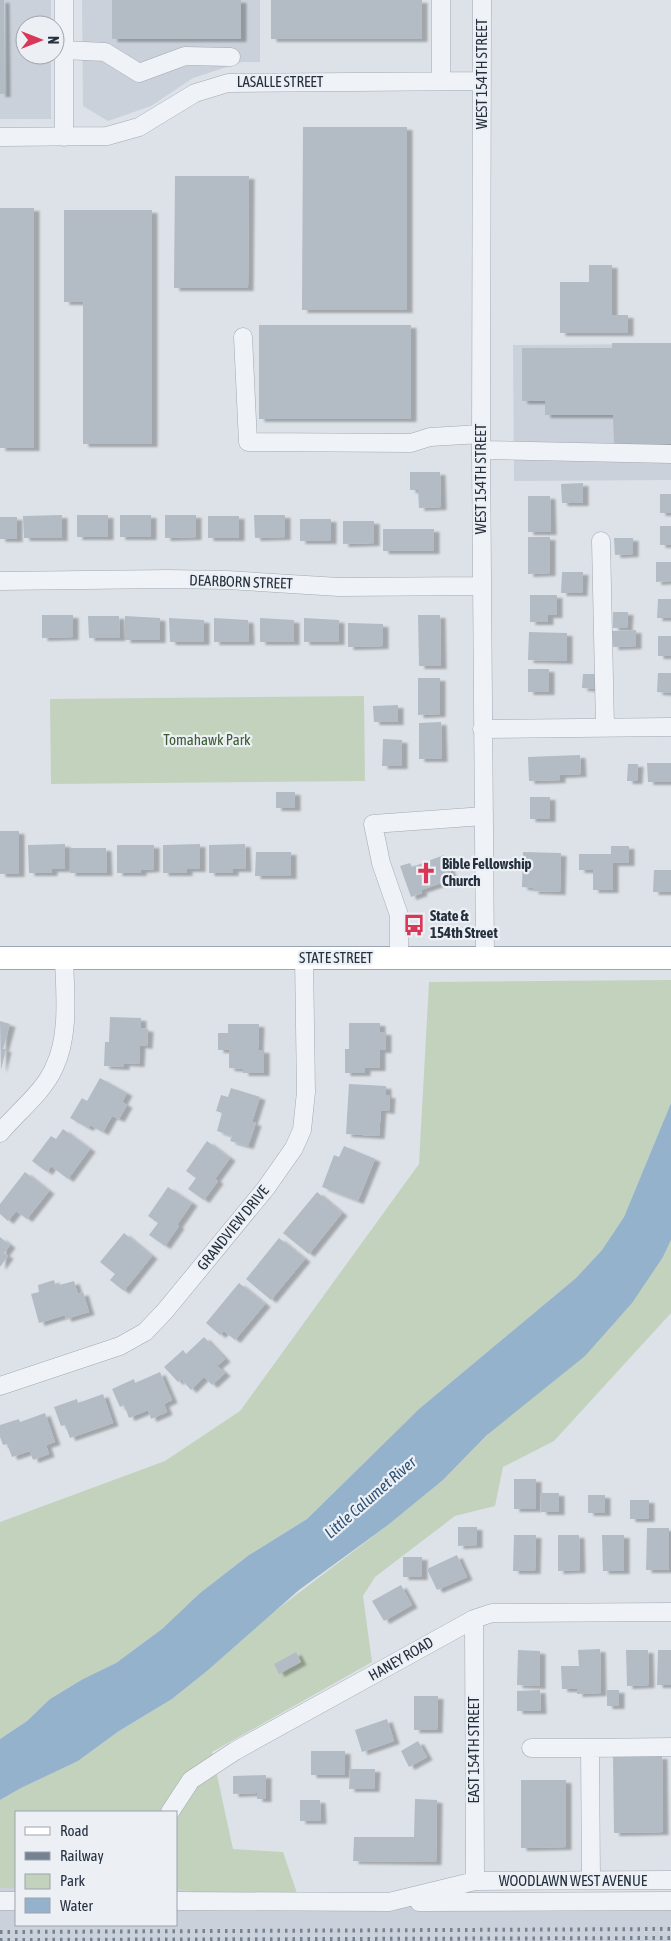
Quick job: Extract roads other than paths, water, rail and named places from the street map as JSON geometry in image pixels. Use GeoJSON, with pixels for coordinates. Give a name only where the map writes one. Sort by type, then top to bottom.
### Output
{"type":"FeatureCollection","features":[{"type":"Feature","properties":{"kind":"main road","name":"STATE STREET"},"geometry":{"type":"LineString","coordinates":[[0,958],[671,958]]}},
{"type":"Feature","properties":{"kind":"street"},"geometry":{"type":"LineString","coordinates":[[64,0],[64,15]]}},
{"type":"Feature","properties":{"kind":"street"},"geometry":{"type":"LineString","coordinates":[[441,0],[441,81]]}},
{"type":"Feature","properties":{"kind":"street","name":"WEST 154TH STREET"},"geometry":{"type":"LineString","coordinates":[[482,0],[481,442],[485,958]]}},
{"type":"Feature","properties":{"kind":"street"},"geometry":{"type":"LineString","coordinates":[[65,50],[105,52],[140,74],[186,56],[231,57]]}},
{"type":"Feature","properties":{"kind":"street"},"geometry":{"type":"LineString","coordinates":[[64,65],[64,137]]}},
{"type":"Feature","properties":{"kind":"street","name":"LASALLE STREET"},"geometry":{"type":"LineString","coordinates":[[0,137],[107,136],[140,127],[195,93],[228,83],[482,81]]}},
{"type":"Feature","properties":{"kind":"street"},"geometry":{"type":"LineString","coordinates":[[243,337],[248,442],[412,444],[430,437],[671,454]]}},
{"type":"Feature","properties":{"kind":"street"},"geometry":{"type":"LineString","coordinates":[[601,541],[605,727]]}},
{"type":"Feature","properties":{"kind":"street","name":"DEARBORN STREET"},"geometry":{"type":"LineString","coordinates":[[0,581],[197,580],[339,587],[482,586]]}},
{"type":"Feature","properties":{"kind":"street"},"geometry":{"type":"LineString","coordinates":[[482,728],[671,727]]}},
{"type":"Feature","properties":{"kind":"street"},"geometry":{"type":"LineString","coordinates":[[399,958],[399,915],[381,863],[373,824],[484,816]]}},
{"type":"Feature","properties":{"kind":"street"},"geometry":{"type":"LineString","coordinates":[[0,1133],[42,1087],[54,1068],[62,1042],[66,1008],[64,958]]}},
{"type":"Feature","properties":{"kind":"street","name":"GRANDVIEW DRIVE"},"geometry":{"type":"LineString","coordinates":[[0,1386],[120,1346],[145,1332],[171,1304],[266,1188],[294,1148],[302,1130],[306,1092],[304,958]]}},
{"type":"Feature","properties":{"kind":"street","name":"HANEY ROAD"},"geometry":{"type":"LineString","coordinates":[[171,1811],[192,1780],[235,1751],[474,1619],[492,1613],[671,1612]]}},
{"type":"Feature","properties":{"kind":"street","name":"EAST 154TH STREET"},"geometry":{"type":"LineString","coordinates":[[474,1619],[475,1881]]}},
{"type":"Feature","properties":{"kind":"street"},"geometry":{"type":"LineString","coordinates":[[531,1748],[671,1747]]}},
{"type":"Feature","properties":{"kind":"street"},"geometry":{"type":"LineString","coordinates":[[590,1748],[591,1880]]}},
{"type":"Feature","properties":{"kind":"street","name":"WOODLAWN WEST AVENUE"},"geometry":{"type":"LineString","coordinates":[[389,1902],[475,1881],[671,1880]]}},
{"type":"Feature","properties":{"kind":"street"},"geometry":{"type":"LineString","coordinates":[[178,1900],[389,1902],[671,1901]]}},
{"type":"Feature","properties":{"kind":"street"},"geometry":{"type":"LineString","coordinates":[[0,1901],[15,1901]]}},
{"type":"Feature","properties":{"kind":"water","name":"Little Calumet River"},"geometry":{"type":"Polygon","coordinates":[[[671,1103],[671,1240],[663,1257],[632,1303],[585,1356],[487,1435],[443,1480],[388,1525],[299,1590],[207,1671],[172,1699],[119,1731],[78,1761],[0,1800],[0,1739],[27,1721],[50,1699],[83,1679],[116,1663],[162,1629],[200,1593],[249,1555],[307,1519],[419,1409],[576,1278],[602,1250],[624,1217],[671,1103]]]}},
{"type":"Feature","properties":{"kind":"railway"},"geometry":{"type":"LineString","coordinates":[[0,1932],[671,1929]]}},
{"type":"Feature","properties":{"kind":"railway"},"geometry":{"type":"LineString","coordinates":[[0,1940],[671,1938]]}},
{"type":"Feature","properties":{"kind":"place","name":"Bible Fellowship Church"},"geometry":{"type":"Point","coordinates":[426,873]}},
{"type":"Feature","properties":{"kind":"place","name":"State & 154th Street"},"geometry":{"type":"Point","coordinates":[414,925]}},
{"type":"Feature","properties":{"kind":"park label","name":"Tomahawk Park"},"geometry":{"type":"Point","coordinates":[207,740]}}]}
